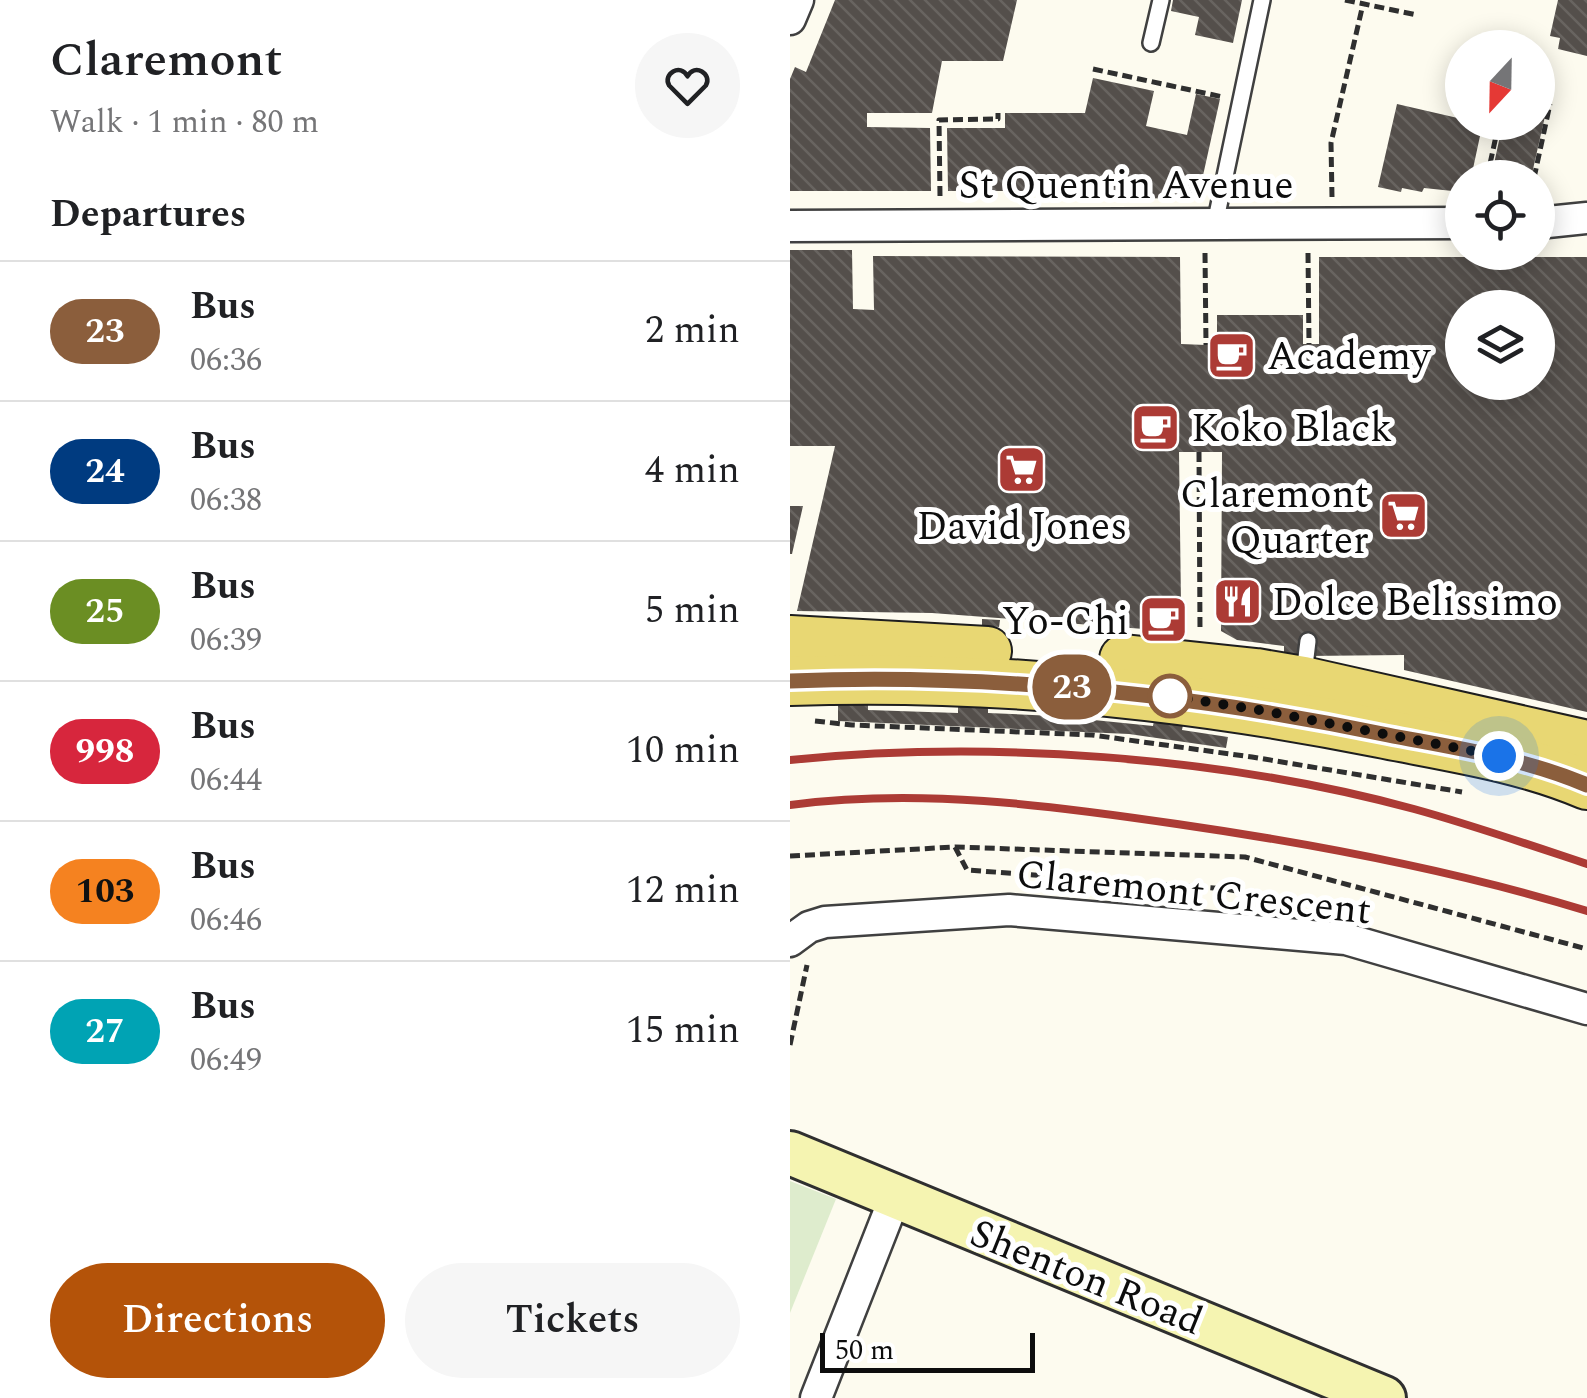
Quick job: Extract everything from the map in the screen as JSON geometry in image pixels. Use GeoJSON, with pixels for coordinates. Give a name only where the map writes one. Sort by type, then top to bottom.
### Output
{"type":"FeatureCollection","features":[{"type":"Feature","properties":{"kind":"main road"},"geometry":{"type":"LineString","coordinates":[[790,640],[1136,660],[1303,680],[1587,745]]}},
{"type":"Feature","properties":{"kind":"main road"},"geometry":{"type":"LineString","coordinates":[[798,700],[857,679],[1071,687],[1172,696],[1303,680],[1499,756],[1587,784]]}},
{"type":"Feature","properties":{"kind":"main road","name":"Shenton Road"},"geometry":{"type":"LineString","coordinates":[[790,1154],[1384,1398]]}},
{"type":"Feature","properties":{"kind":"street"},"geometry":{"type":"LineString","coordinates":[[790,19],[798,0]]}},
{"type":"Feature","properties":{"kind":"street"},"geometry":{"type":"LineString","coordinates":[[1555,221],[1587,218]]}},
{"type":"Feature","properties":{"kind":"street","name":"St Quentin Avenue"},"geometry":{"type":"LineString","coordinates":[[790,226],[1445,223]]}},
{"type":"Feature","properties":{"kind":"street","name":"Claremont Crescent"},"geometry":{"type":"LineString","coordinates":[[798,950],[809,928],[825,922],[1028,912],[1346,939],[1587,1009]]}},
{"type":"Feature","properties":{"kind":"street"},"geometry":{"type":"LineString","coordinates":[[816,1398],[894,1196]]}},
{"type":"Feature","properties":{"kind":"lane"},"geometry":{"type":"LineString","coordinates":[[1151,44],[1161,0]]}},
{"type":"Feature","properties":{"kind":"lane"},"geometry":{"type":"LineString","coordinates":[[1215,224],[1262,0]]}},
{"type":"Feature","properties":{"kind":"path"},"geometry":{"type":"LineString","coordinates":[[1346,0],[1417,16]]}},
{"type":"Feature","properties":{"kind":"path"},"geometry":{"type":"LineString","coordinates":[[1332,202],[1332,143],[1363,4]]}},
{"type":"Feature","properties":{"kind":"path"},"geometry":{"type":"LineString","coordinates":[[1092,69],[1224,97]]}},
{"type":"Feature","properties":{"kind":"path"},"geometry":{"type":"LineString","coordinates":[[940,202],[940,120],[998,120],[998,113]]}},
{"type":"Feature","properties":{"kind":"path"},"geometry":{"type":"LineString","coordinates":[[1205,253],[1206,345]]}},
{"type":"Feature","properties":{"kind":"path"},"geometry":{"type":"LineString","coordinates":[[1308,253],[1309,344]]}},
{"type":"Feature","properties":{"kind":"path"},"geometry":{"type":"LineString","coordinates":[[1199,452],[1200,642]]}},
{"type":"Feature","properties":{"kind":"path"},"geometry":{"type":"LineString","coordinates":[[798,700],[852,726],[1092,735],[1462,792]]}},
{"type":"Feature","properties":{"kind":"path"},"geometry":{"type":"LineString","coordinates":[[790,856],[955,847],[1245,857],[1587,948]]}},
{"type":"Feature","properties":{"kind":"path"},"geometry":{"type":"LineString","coordinates":[[955,847],[967,870],[1226,888],[1301,904]]}},
{"type":"Feature","properties":{"kind":"path"},"geometry":{"type":"LineString","coordinates":[[790,1045],[807,973],[798,950]]}},
{"type":"Feature","properties":{"kind":"green space"},"geometry":{"type":"Polygon","coordinates":[[[790,1181],[836,1199],[790,1313],[790,1181]]]}},
{"type":"Feature","properties":{"kind":"building"},"geometry":{"type":"Polygon","coordinates":[[[835,0],[1017,0],[1003,61],[942,61],[932,113],[867,113],[867,127],[930,128],[931,191],[790,191],[790,79],[795,67],[806,72],[835,0]]]}},
{"type":"Feature","properties":{"kind":"building"},"geometry":{"type":"Polygon","coordinates":[[[1173,0],[1242,0],[1233,43],[1195,35],[1199,17],[1171,11],[1173,0]]]}},
{"type":"Feature","properties":{"kind":"building"},"geometry":{"type":"Polygon","coordinates":[[[1558,0],[1587,0],[1587,56],[1558,49],[1560,38],[1551,30],[1558,0]]]}},
{"type":"Feature","properties":{"kind":"building"},"geometry":{"type":"Polygon","coordinates":[[[1093,78],[1154,91],[1146,126],[1187,135],[1196,94],[1220,99],[1198,198],[1076,199],[1076,191],[948,191],[947,128],[1005,128],[1005,113],[1085,113],[1093,78]]]}},
{"type":"Feature","properties":{"kind":"building"},"geometry":{"type":"Polygon","coordinates":[[[1397,104],[1445,115],[1445,140],[1479,140],[1475,160],[1445,160],[1445,190],[1402,188],[1401,192],[1378,187],[1397,104]]]}},
{"type":"Feature","properties":{"kind":"building"},"geometry":{"type":"Polygon","coordinates":[[[1499,140],[1540,140],[1535,160],[1495,160],[1499,140]]]}},
{"type":"Feature","properties":{"kind":"building","name":"Claremont Quarter"},"geometry":{"type":"Polygon","coordinates":[[[790,250],[852,250],[853,309],[874,310],[873,256],[1180,257],[1181,344],[1206,345],[1217,345],[1217,315],[1303,315],[1303,344],[1319,344],[1319,257],[1445,257],[1445,270],[1555,270],[1555,257],[1587,257],[1587,712],[1404,670],[1404,655],[1306,656],[1284,652],[1284,646],[1237,640],[1221,631],[1222,452],[1179,452],[1181,605],[1178,617],[1169,627],[1157,630],[932,613],[797,611],[835,446],[790,446],[790,250]]]}},
{"type":"Feature","properties":{"kind":"building"},"geometry":{"type":"Polygon","coordinates":[[[790,506],[803,506],[792,554],[790,554],[790,506]]]}},
{"type":"Feature","properties":{"kind":"building"},"geometry":{"type":"Polygon","coordinates":[[[982,619],[1000,620],[999,627],[982,626],[982,619]]]}},
{"type":"Feature","properties":{"kind":"building"},"geometry":{"type":"Polygon","coordinates":[[[838,699],[868,700],[868,710],[958,713],[958,702],[988,703],[988,713],[1054,716],[1055,706],[1084,708],[1084,719],[1153,726],[1155,715],[1184,720],[1182,730],[1228,737],[1226,748],[1129,734],[838,721],[838,699]]]}},
{"type":"Feature","properties":{"kind":"railway"},"geometry":{"type":"LineString","coordinates":[[790,760],[866,754],[1024,753],[1184,765],[1262,776],[1414,809],[1587,864]]}},
{"type":"Feature","properties":{"kind":"railway"},"geometry":{"type":"LineString","coordinates":[[790,805],[838,800],[935,799],[1129,817],[1384,860],[1587,911]]}},
{"type":"Feature","properties":{"kind":"bus line","name":"23"},"geometry":{"type":"LineString","coordinates":[[790,681],[1008,683],[1172,696],[1499,756],[1587,785]]}},
{"type":"Feature","properties":{"kind":"place","name":"Academy"},"geometry":{"type":"Point","coordinates":[1232,355]}},
{"type":"Feature","properties":{"kind":"place","name":"Koko Black"},"geometry":{"type":"Point","coordinates":[1156,427]}},
{"type":"Feature","properties":{"kind":"place","name":"David Jones"},"geometry":{"type":"Point","coordinates":[1022,470]}},
{"type":"Feature","properties":{"kind":"place","name":"Claremont Quarter"},"geometry":{"type":"Point","coordinates":[1404,516]}},
{"type":"Feature","properties":{"kind":"place","name":"Dolce Belissimo"},"geometry":{"type":"Point","coordinates":[1237,601]}},
{"type":"Feature","properties":{"kind":"place","name":"Yo-Chi"},"geometry":{"type":"Point","coordinates":[1164,620]}},
{"type":"Feature","properties":{"kind":"route"},"geometry":{"type":"LineString","coordinates":[[1170,696],[1499,756]]}}]}
